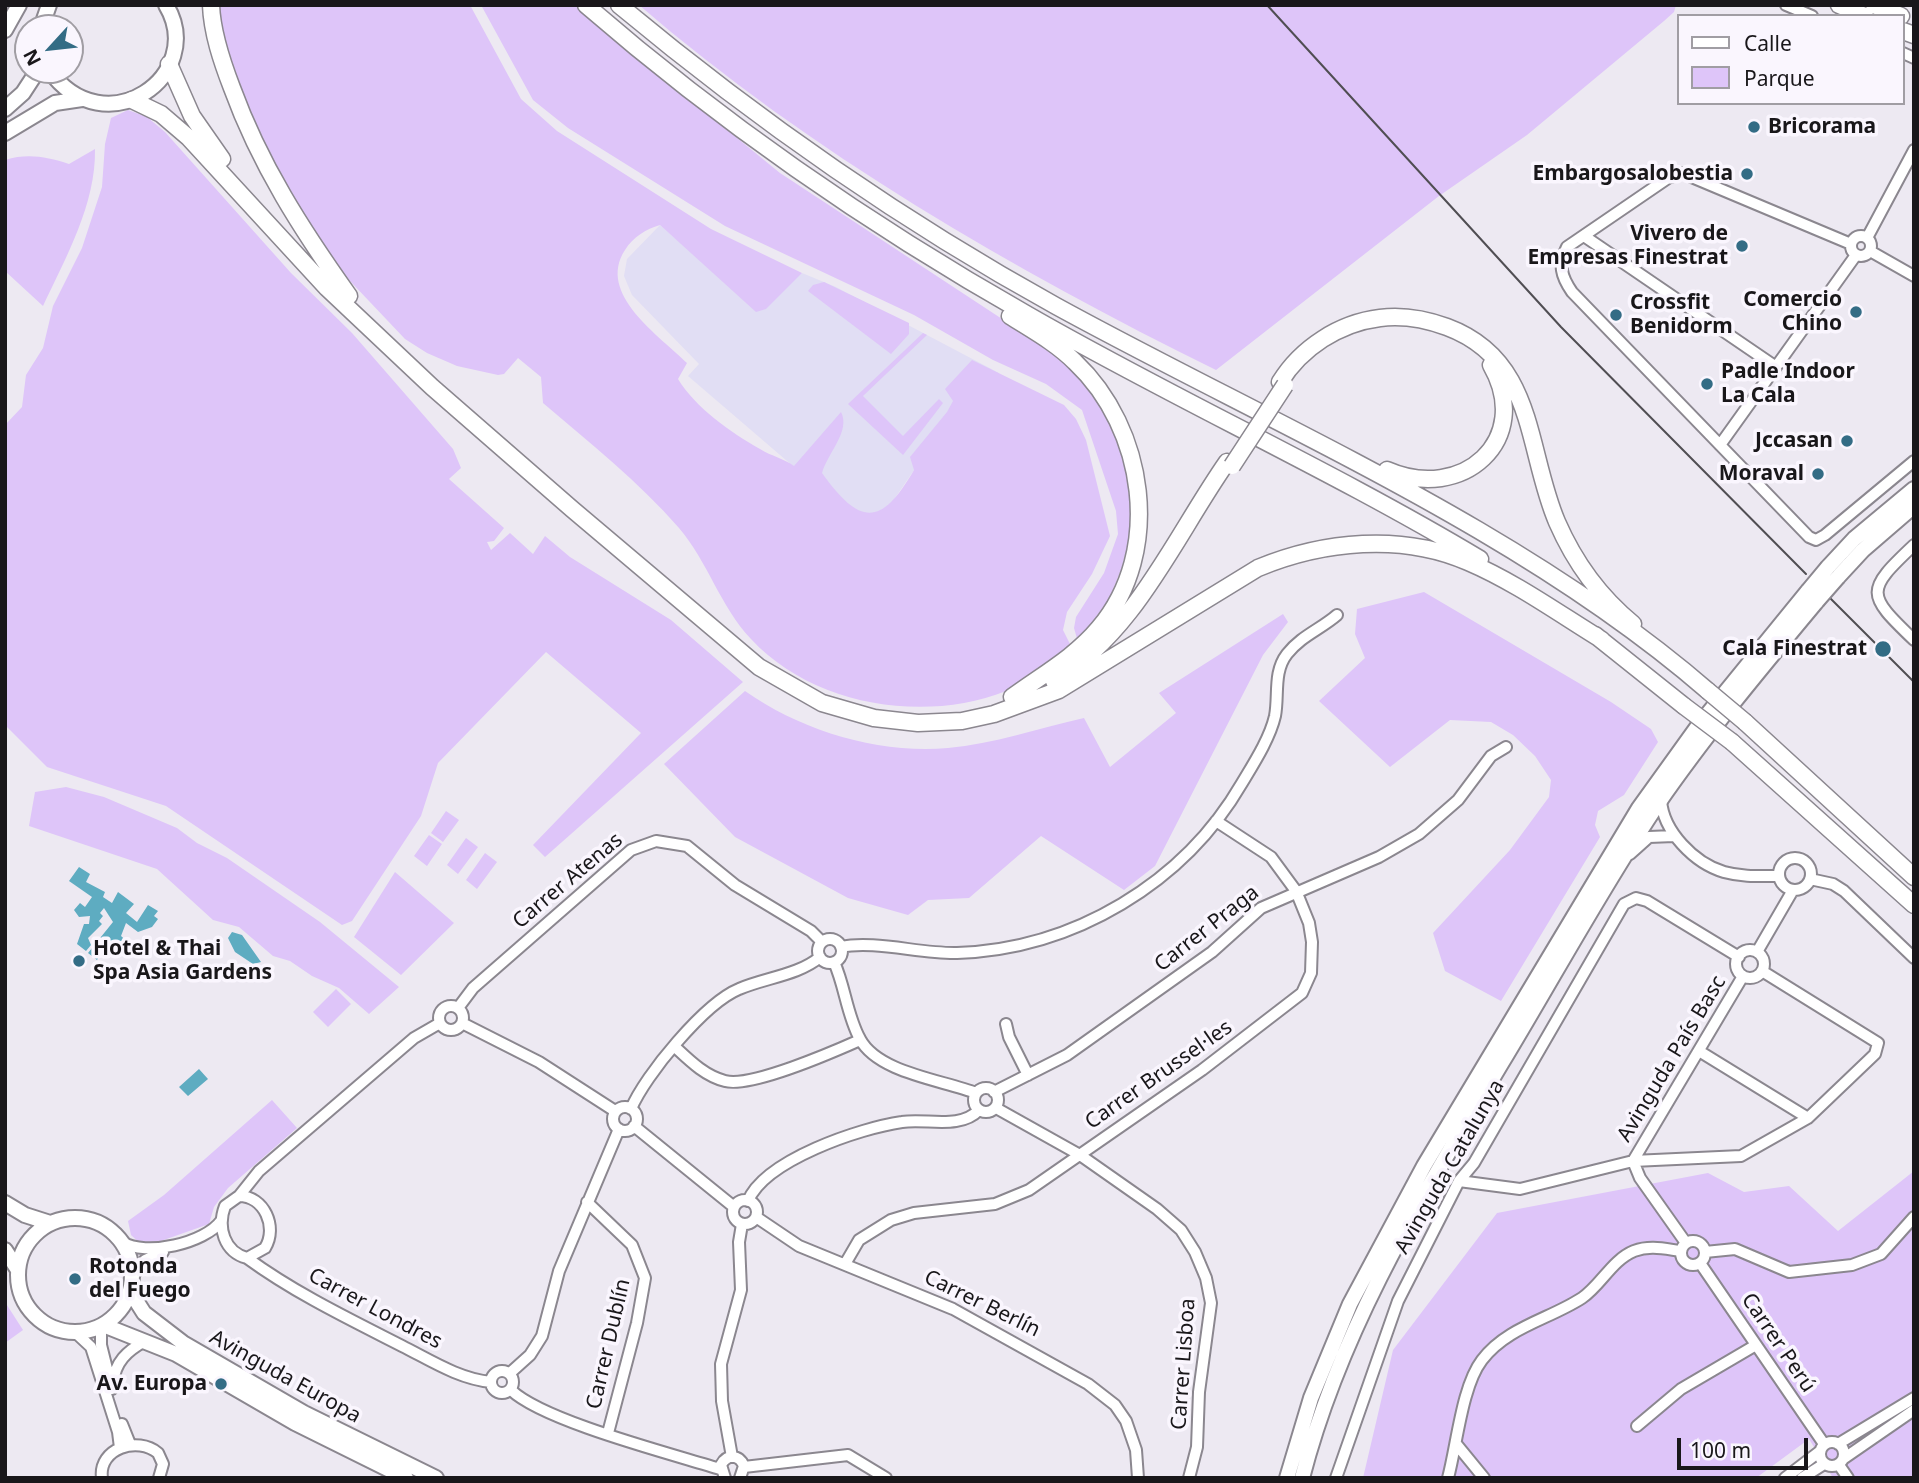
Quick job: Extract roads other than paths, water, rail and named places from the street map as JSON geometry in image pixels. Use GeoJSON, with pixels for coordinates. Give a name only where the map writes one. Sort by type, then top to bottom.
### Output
{"type":"FeatureCollection","features":[{"type":"Feature","properties":{"kind":"highway"},"geometry":{"type":"LineString","coordinates":[[211,5],[215,34],[227,76],[264,166],[294,217],[349,296]]}},
{"type":"Feature","properties":{"kind":"highway"},"geometry":{"type":"LineString","coordinates":[[586,5],[826,197],[1058,347],[1094,382],[1115,414],[1132,457],[1139,491],[1137,537],[1126,580],[1106,619],[1082,647],[1012,697]]}},
{"type":"Feature","properties":{"kind":"highway"},"geometry":{"type":"LineString","coordinates":[[619,5],[745,106],[934,235],[1055,305],[1341,456],[1529,562],[1690,676]]}},
{"type":"Feature","properties":{"kind":"highway"},"geometry":{"type":"LineString","coordinates":[[1839,5],[1860,14]]}},
{"type":"Feature","properties":{"kind":"highway"},"geometry":{"type":"LineString","coordinates":[[1874,5],[1897,14]]}},
{"type":"Feature","properties":{"kind":"highway"},"geometry":{"type":"LineString","coordinates":[[169,64],[185,103],[209,142],[288,235],[390,336],[747,650],[782,675],[845,703],[903,714],[930,715],[970,710],[1032,692],[1067,673],[1110,636],[1140,598],[1193,511],[1229,464]]}},
{"type":"Feature","properties":{"kind":"highway"},"geometry":{"type":"LineString","coordinates":[[132,100],[161,114],[189,138],[293,255],[432,387],[748,659],[779,681],[838,709],[874,718],[918,723],[962,721],[1049,695],[1258,568],[1289,556],[1331,546],[1393,546],[1465,561],[1504,580],[1602,640]]}},
{"type":"Feature","properties":{"kind":"highway"},"geometry":{"type":"LineString","coordinates":[[723,117],[887,231],[1027,315],[1462,549],[1602,640],[1732,741],[1914,905]]}},
{"type":"Feature","properties":{"kind":"highway"},"geometry":{"type":"LineString","coordinates":[[1034,699],[1092,660],[1116,636],[1148,596],[1282,384],[1315,344],[1339,330],[1364,321],[1411,318],[1437,323],[1471,339],[1502,367],[1520,396],[1553,513],[1580,564],[1612,604],[1914,877]]}},
{"type":"Feature","properties":{"kind":"highway"},"geometry":{"type":"LineString","coordinates":[[1282,384],[1308,358],[1335,338],[1364,326],[1396,323],[1436,329],[1461,339],[1485,358],[1497,376],[1504,398],[1501,428],[1491,449],[1466,471],[1445,480],[1420,481],[1341,456]]}},
{"type":"Feature","properties":{"kind":"main road"},"geometry":{"type":"LineString","coordinates":[[5,30],[19,5]]}},
{"type":"Feature","properties":{"kind":"main road"},"geometry":{"type":"LineString","coordinates":[[60,84],[82,99],[98,104],[132,100],[147,92],[169,64],[174,38],[169,8]]}},
{"type":"Feature","properties":{"kind":"main road"},"geometry":{"type":"LineString","coordinates":[[5,109],[29,84]]}},
{"type":"Feature","properties":{"kind":"main road"},"geometry":{"type":"LineString","coordinates":[[5,133],[55,103],[82,99]]}},
{"type":"Feature","properties":{"kind":"main road"},"geometry":{"type":"LineString","coordinates":[[1287,1478],[1311,1398],[1350,1304],[1424,1166],[1639,808],[1698,726],[1833,572],[1854,539],[1914,489]]}},
{"type":"Feature","properties":{"kind":"main road"},"geometry":{"type":"LineString","coordinates":[[1833,572],[1914,506]]}},
{"type":"Feature","properties":{"kind":"main road"},"geometry":{"type":"LineString","coordinates":[[1302,1478],[1336,1370],[1383,1267],[1620,864],[1661,800],[1812,596]]}},
{"type":"Feature","properties":{"kind":"main road"},"geometry":{"type":"LineString","coordinates":[[5,1203],[25,1215],[50,1223]]}},
{"type":"Feature","properties":{"kind":"main road"},"geometry":{"type":"LineString","coordinates":[[63,1218],[90,1219],[108,1227],[122,1242],[131,1260],[133,1276],[130,1291],[124,1306],[102,1326],[76,1333],[57,1330],[34,1314],[19,1289],[18,1270],[28,1243],[50,1223],[63,1218]]}},
{"type":"Feature","properties":{"kind":"main road"},"geometry":{"type":"LineString","coordinates":[[5,1250],[18,1270]]}},
{"type":"Feature","properties":{"kind":"main road","name":"Avinguda Europa"},"geometry":{"type":"LineString","coordinates":[[130,1291],[144,1313],[194,1349],[304,1413],[436,1478]]}},
{"type":"Feature","properties":{"kind":"main road","name":"Avinguda Europa"},"geometry":{"type":"LineString","coordinates":[[102,1326],[176,1354],[295,1423],[406,1478]]}},
{"type":"Feature","properties":{"kind":"street"},"geometry":{"type":"LineString","coordinates":[[1786,5],[1807,14]]}},
{"type":"Feature","properties":{"kind":"street"},"geometry":{"type":"LineString","coordinates":[[1867,238],[1914,150]]}},
{"type":"Feature","properties":{"kind":"street"},"geometry":{"type":"LineString","coordinates":[[1856,255],[1850,244],[1692,175],[1674,175],[1567,247],[1561,258],[1562,278],[1572,292],[1809,537],[1816,540],[1825,536],[1914,461]]}},
{"type":"Feature","properties":{"kind":"street"},"geometry":{"type":"LineString","coordinates":[[1584,236],[1776,367]]}},
{"type":"Feature","properties":{"kind":"street"},"geometry":{"type":"LineString","coordinates":[[1850,244],[1856,237],[1867,238]]}},
{"type":"Feature","properties":{"kind":"street"},"geometry":{"type":"LineString","coordinates":[[1856,255],[1862,256],[1870,251],[1871,244],[1867,238]]}},
{"type":"Feature","properties":{"kind":"street"},"geometry":{"type":"LineString","coordinates":[[1870,251],[1914,276]]}},
{"type":"Feature","properties":{"kind":"street"},"geometry":{"type":"LineString","coordinates":[[1720,445],[1856,255]]}},
{"type":"Feature","properties":{"kind":"street"},"geometry":{"type":"LineString","coordinates":[[1914,545],[1880,580],[1876,595],[1880,605],[1914,640]]}},
{"type":"Feature","properties":{"kind":"street"},"geometry":{"type":"LineString","coordinates":[[841,947],[861,944],[902,950],[960,953],[1003,948],[1060,933],[1115,909],[1138,895],[1179,861],[1216,821],[1243,782],[1272,725],[1283,660],[1300,640],[1337,615]]}},
{"type":"Feature","properties":{"kind":"street","name":"Carrer Praga"},"geometry":{"type":"LineString","coordinates":[[994,1091],[1067,1055],[1212,952],[1261,908],[1379,858],[1419,834],[1458,800],[1491,756],[1506,747]]}},
{"type":"Feature","properties":{"kind":"street"},"geometry":{"type":"LineString","coordinates":[[1661,800],[1665,822],[1674,836],[1697,857],[1721,871],[1746,877],[1779,876]]}},
{"type":"Feature","properties":{"kind":"street","name":"Carrer Brussel·les"},"geometry":{"type":"LineString","coordinates":[[845,1264],[859,1240],[877,1226],[914,1213],[979,1207],[1009,1200],[1202,1070],[1302,993],[1311,973],[1312,942],[1309,923],[1296,891],[1271,857],[1216,821]]}},
{"type":"Feature","properties":{"kind":"street"},"geometry":{"type":"LineString","coordinates":[[1620,864],[1649,837],[1674,836]]}},
{"type":"Feature","properties":{"kind":"street","name":"Carrer Atenas"},"geometry":{"type":"LineString","coordinates":[[458,1008],[473,988],[631,850],[656,841],[687,846],[735,884],[811,931],[822,942]]}},
{"type":"Feature","properties":{"kind":"street"},"geometry":{"type":"LineString","coordinates":[[1800,858],[1811,869],[1810,879],[1804,888],[1793,890],[1784,886],[1779,876],[1785,862],[1800,858]]}},
{"type":"Feature","properties":{"kind":"street"},"geometry":{"type":"LineString","coordinates":[[1810,879],[1833,884],[1844,891],[1914,958]]}},
{"type":"Feature","properties":{"kind":"street"},"geometry":{"type":"LineString","coordinates":[[1757,953],[1793,890]]}},
{"type":"Feature","properties":{"kind":"street","name":"Avinguda Catalunya"},"geometry":{"type":"LineString","coordinates":[[1336,1478],[1398,1301],[1459,1181],[1474,1163],[1624,904],[1636,898],[1739,957]]}},
{"type":"Feature","properties":{"kind":"street"},"geometry":{"type":"LineString","coordinates":[[832,939],[841,947],[840,957],[834,962],[826,962],[820,957],[818,949],[822,942],[832,939]]}},
{"type":"Feature","properties":{"kind":"street"},"geometry":{"type":"LineString","coordinates":[[1748,951],[1757,953],[1764,963],[1762,971],[1755,977],[1743,976],[1737,968],[1739,957],[1748,951]]}},
{"type":"Feature","properties":{"kind":"street"},"geometry":{"type":"LineString","coordinates":[[631,1109],[643,1086],[720,998],[808,965],[820,957]]}},
{"type":"Feature","properties":{"kind":"street"},"geometry":{"type":"LineString","coordinates":[[748,1201],[766,1177],[830,1143],[902,1122],[957,1121],[979,1111],[989,1112],[996,1108],[998,1100],[994,1091],[985,1088],[976,1093],[893,1067],[869,1051],[860,1040],[834,962]]}},
{"type":"Feature","properties":{"kind":"street"},"geometry":{"type":"LineString","coordinates":[[1459,1181],[1520,1189],[1633,1161],[1741,1156],[1808,1118],[1879,1048],[1874,1039],[1762,971]]}},
{"type":"Feature","properties":{"kind":"street","name":"Avinguda País Basc"},"geometry":{"type":"LineString","coordinates":[[1633,1161],[1743,976]]}},
{"type":"Feature","properties":{"kind":"street"},"geometry":{"type":"LineString","coordinates":[[239,1196],[251,1197],[260,1204],[270,1231],[265,1248],[247,1258],[235,1253],[223,1234],[221,1221],[225,1206],[239,1196],[259,1171],[402,1048],[440,1023],[442,1010],[449,1006],[458,1008],[462,1013],[463,1023]]}},
{"type":"Feature","properties":{"kind":"street"},"geometry":{"type":"LineString","coordinates":[[440,1023],[452,1030],[463,1023]]}},
{"type":"Feature","properties":{"kind":"street"},"geometry":{"type":"LineString","coordinates":[[463,1023],[539,1062],[615,1111]]}},
{"type":"Feature","properties":{"kind":"street"},"geometry":{"type":"LineString","coordinates":[[1006,1024],[1009,1037],[1028,1075]]}},
{"type":"Feature","properties":{"kind":"street"},"geometry":{"type":"LineString","coordinates":[[676,1047],[704,1072],[722,1081],[743,1084],[860,1040]]}},
{"type":"Feature","properties":{"kind":"street"},"geometry":{"type":"LineString","coordinates":[[1699,1051],[1808,1118]]}},
{"type":"Feature","properties":{"kind":"street"},"geometry":{"type":"LineString","coordinates":[[976,1093],[974,1102],[979,1111]]}},
{"type":"Feature","properties":{"kind":"street"},"geometry":{"type":"LineString","coordinates":[[624,1107],[631,1109],[636,1115],[634,1126],[627,1130],[619,1129],[613,1121],[615,1111],[624,1107]]}},
{"type":"Feature","properties":{"kind":"street","name":"Carrer Lisboa"},"geometry":{"type":"LineString","coordinates":[[996,1108],[1080,1154],[1171,1220],[1188,1240],[1206,1278],[1211,1303],[1199,1392],[1197,1447],[1189,1478]]}},
{"type":"Feature","properties":{"kind":"street"},"geometry":{"type":"LineString","coordinates":[[634,1126],[734,1207]]}},
{"type":"Feature","properties":{"kind":"street"},"geometry":{"type":"LineString","coordinates":[[510,1373],[530,1355],[542,1336],[553,1286],[619,1129]]}},
{"type":"Feature","properties":{"kind":"street"},"geometry":{"type":"LineString","coordinates":[[1633,1161],[1640,1178],[1684,1247],[1688,1264],[1700,1263],[1705,1252]]}},
{"type":"Feature","properties":{"kind":"street"},"geometry":{"type":"LineString","coordinates":[[741,1201],[748,1201],[755,1206],[756,1217],[751,1223],[742,1224],[734,1217],[734,1207],[741,1201]]}},
{"type":"Feature","properties":{"kind":"street","name":"Carrer Dublín"},"geometry":{"type":"LineString","coordinates":[[587,1202],[632,1245],[645,1278],[637,1323],[608,1433]]}},
{"type":"Feature","properties":{"kind":"street","name":"Carrer Berlín"},"geometry":{"type":"LineString","coordinates":[[756,1217],[799,1246],[964,1314],[1088,1384],[1115,1405],[1126,1421],[1136,1450],[1138,1478]]}},
{"type":"Feature","properties":{"kind":"street"},"geometry":{"type":"LineString","coordinates":[[1705,1252],[1735,1250],[1790,1272],[1852,1265],[1881,1254],[1914,1217]]}},
{"type":"Feature","properties":{"kind":"street"},"geometry":{"type":"LineString","coordinates":[[122,1242],[131,1248],[148,1251],[211,1233],[221,1221]]}},
{"type":"Feature","properties":{"kind":"street"},"geometry":{"type":"LineString","coordinates":[[732,1457],[722,1401],[721,1364],[740,1290],[739,1242],[742,1224]]}},
{"type":"Feature","properties":{"kind":"street"},"geometry":{"type":"LineString","coordinates":[[133,1276],[145,1260],[163,1252],[215,1240],[228,1245]]}},
{"type":"Feature","properties":{"kind":"street"},"geometry":{"type":"LineString","coordinates":[[1448,1478],[1468,1389],[1477,1368],[1489,1352],[1526,1325],[1580,1299],[1632,1252],[1654,1247],[1684,1247],[1697,1242],[1705,1252]]}},
{"type":"Feature","properties":{"kind":"street","name":"Carrer Londres"},"geometry":{"type":"LineString","coordinates":[[247,1258],[272,1276],[373,1332],[458,1374],[491,1382]]}},
{"type":"Feature","properties":{"kind":"street","name":"Carrer Perú"},"geometry":{"type":"LineString","coordinates":[[1700,1263],[1822,1448]]}},
{"type":"Feature","properties":{"kind":"street"},"geometry":{"type":"LineString","coordinates":[[102,1326],[101,1345],[125,1446]]}},
{"type":"Feature","properties":{"kind":"street"},"geometry":{"type":"LineString","coordinates":[[76,1333],[91,1347],[125,1446]]}},
{"type":"Feature","properties":{"kind":"street"},"geometry":{"type":"LineString","coordinates":[[115,1403],[115,1369],[131,1349],[145,1341]]}},
{"type":"Feature","properties":{"kind":"street"},"geometry":{"type":"LineString","coordinates":[[1637,1426],[1681,1389],[1756,1345]]}},
{"type":"Feature","properties":{"kind":"street"},"geometry":{"type":"LineString","coordinates":[[496,1371],[510,1373],[514,1383],[510,1390],[500,1393],[491,1382],[496,1371]]}},
{"type":"Feature","properties":{"kind":"street"},"geometry":{"type":"LineString","coordinates":[[510,1390],[537,1407],[723,1473],[723,1461],[732,1457],[740,1459],[742,1472],[848,1455],[886,1478]]}},
{"type":"Feature","properties":{"kind":"street"},"geometry":{"type":"LineString","coordinates":[[1785,1478],[1822,1448],[1839,1444],[1914,1398]]}},
{"type":"Feature","properties":{"kind":"street"},"geometry":{"type":"LineString","coordinates":[[1824,1464],[1831,1467],[1841,1462],[1914,1410]]}},
{"type":"Feature","properties":{"kind":"street"},"geometry":{"type":"LineString","coordinates":[[1839,1444],[1843,1450],[1841,1462],[1848,1478]]}},
{"type":"Feature","properties":{"kind":"street"},"geometry":{"type":"LineString","coordinates":[[1457,1445],[1484,1478]]}},
{"type":"Feature","properties":{"kind":"street"},"geometry":{"type":"LineString","coordinates":[[102,1478],[103,1462],[125,1446],[154,1449],[161,1458],[161,1475],[173,1478]]}},
{"type":"Feature","properties":{"kind":"street"},"geometry":{"type":"LineString","coordinates":[[1822,1448],[1824,1464]]}},
{"type":"Feature","properties":{"kind":"street"},"geometry":{"type":"LineString","coordinates":[[1802,1478],[1824,1464]]}},
{"type":"Feature","properties":{"kind":"water"},"geometry":{"type":"Polygon","coordinates":[[[79,867],[90,874],[86,882],[105,892],[103,897],[112,903],[118,892],[134,904],[126,913],[137,922],[148,905],[158,911],[154,916],[158,919],[152,927],[138,932],[126,923],[121,936],[130,944],[123,952],[116,946],[110,954],[103,949],[97,960],[88,953],[113,922],[104,908],[99,921],[102,924],[88,938],[91,945],[86,951],[77,944],[84,924],[89,924],[90,916],[79,917],[74,910],[80,903],[85,907],[92,897],[69,881],[79,867]]]}},
{"type":"Feature","properties":{"kind":"water"},"geometry":{"type":"Polygon","coordinates":[[[232,932],[242,935],[261,962],[253,964],[235,952],[228,938],[232,932]]]}},
{"type":"Feature","properties":{"kind":"water"},"geometry":{"type":"Polygon","coordinates":[[[199,1069],[208,1079],[188,1096],[179,1087],[199,1069]]]}},
{"type":"Feature","properties":{"kind":"tram line"},"geometry":{"type":"LineString","coordinates":[[1267,5],[1561,327],[1806,574]]}},
{"type":"Feature","properties":{"kind":"tram line"},"geometry":{"type":"LineString","coordinates":[[1830,598],[1914,682]]}},
{"type":"Feature","properties":{"kind":"place","name":"Bricorama"},"geometry":{"type":"Point","coordinates":[1754,127]}},
{"type":"Feature","properties":{"kind":"place","name":"Embargosalobestia"},"geometry":{"type":"Point","coordinates":[1747,174]}},
{"type":"Feature","properties":{"kind":"place","name":"Vivero de Empresas Finestrat"},"geometry":{"type":"Point","coordinates":[1742,246]}},
{"type":"Feature","properties":{"kind":"place","name":"Comercio Chino"},"geometry":{"type":"Point","coordinates":[1856,312]}},
{"type":"Feature","properties":{"kind":"place","name":"Crossfit Benidorm"},"geometry":{"type":"Point","coordinates":[1616,315]}},
{"type":"Feature","properties":{"kind":"place","name":"Padle Indoor La Cala"},"geometry":{"type":"Point","coordinates":[1707,384]}},
{"type":"Feature","properties":{"kind":"place","name":"Jccasan"},"geometry":{"type":"Point","coordinates":[1847,441]}},
{"type":"Feature","properties":{"kind":"place","name":"Moraval"},"geometry":{"type":"Point","coordinates":[1818,474]}},
{"type":"Feature","properties":{"kind":"place","name":"Cala Finestrat"},"geometry":{"type":"Point","coordinates":[1883,649]}},
{"type":"Feature","properties":{"kind":"place","name":"Hotel & Thai Spa Asia Gardens"},"geometry":{"type":"Point","coordinates":[79,961]}},
{"type":"Feature","properties":{"kind":"place","name":"Rotonda del Fuego"},"geometry":{"type":"Point","coordinates":[75,1279]}},
{"type":"Feature","properties":{"kind":"place","name":"Av. Europa"},"geometry":{"type":"Point","coordinates":[221,1384]}}]}
